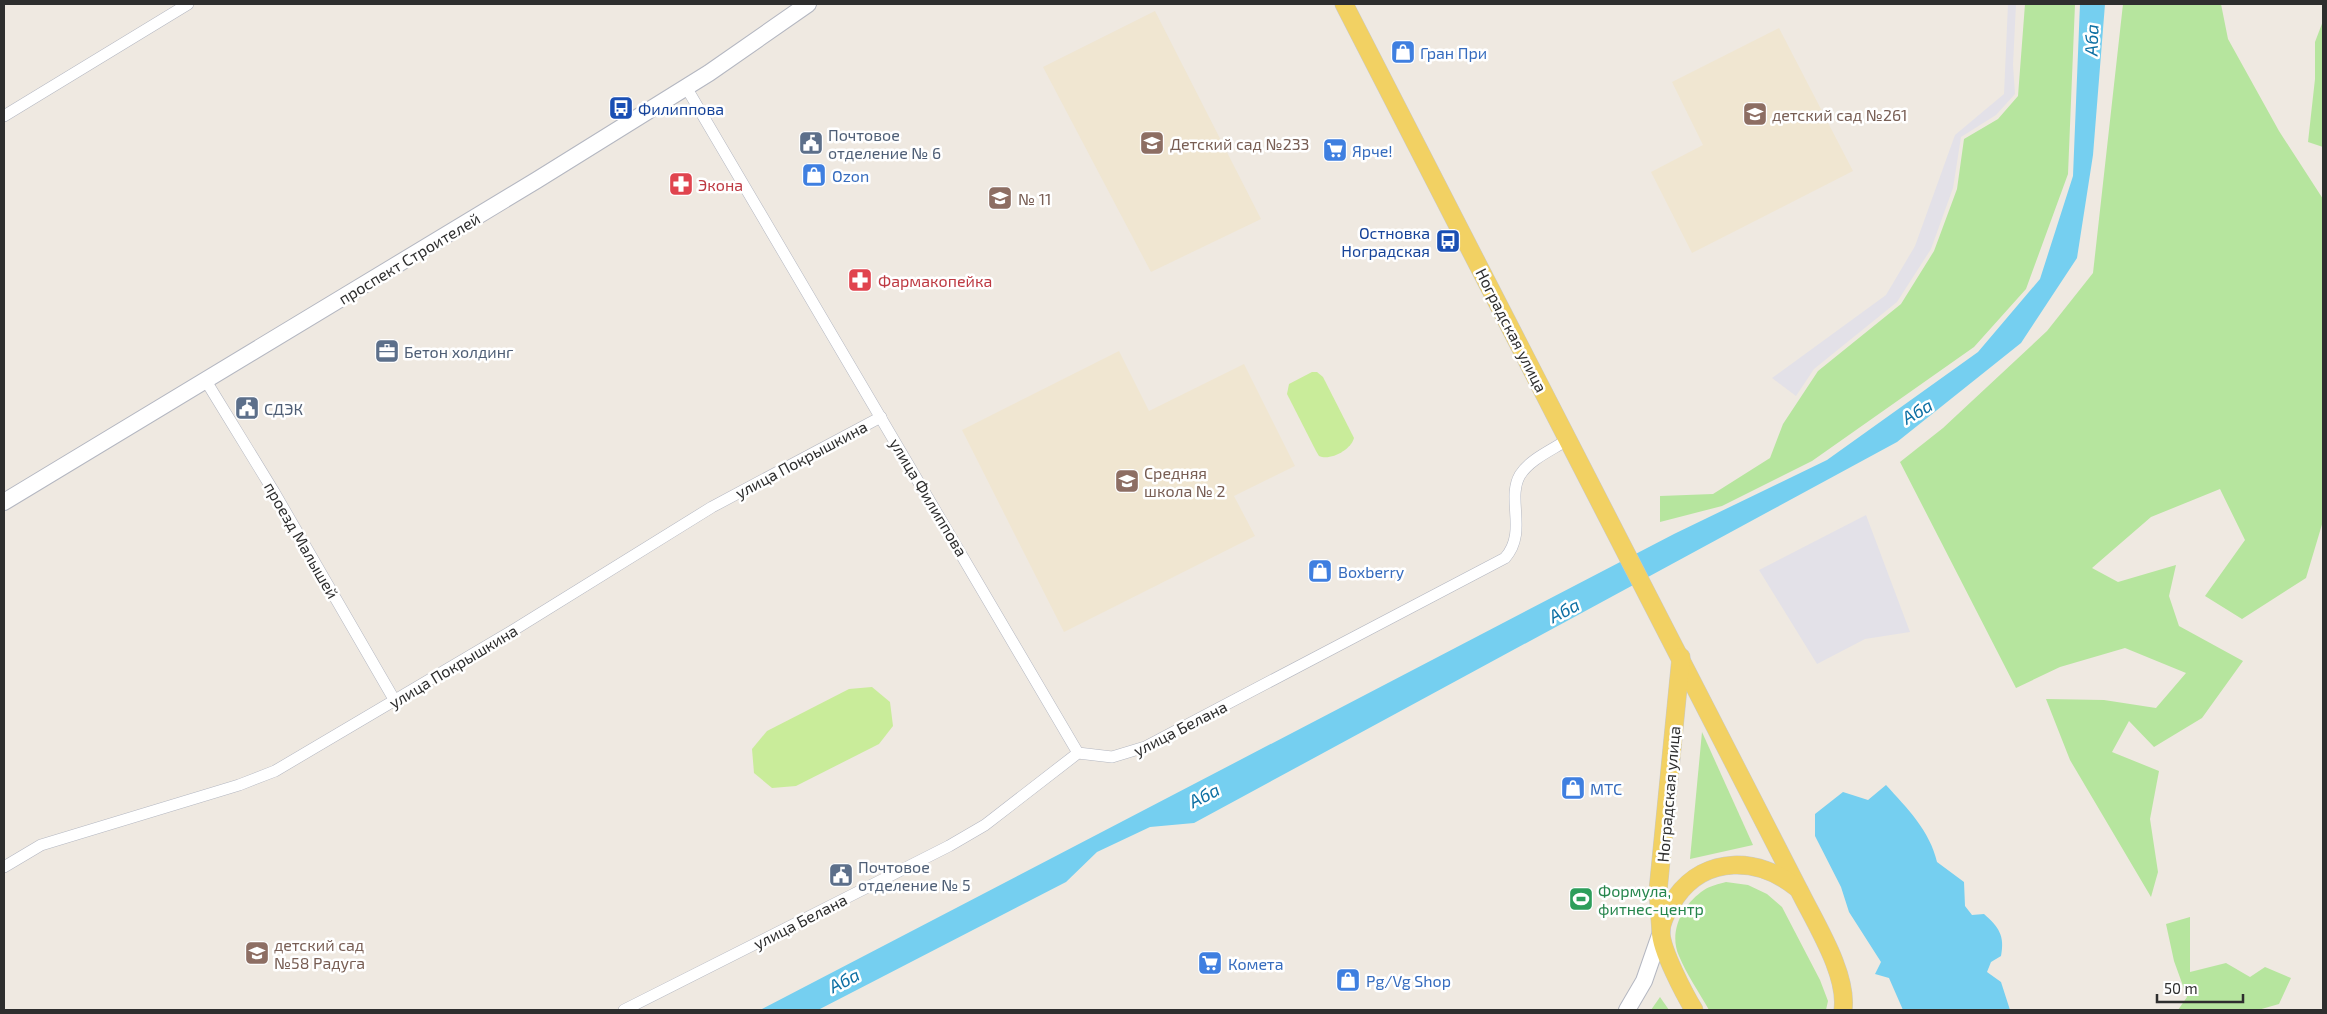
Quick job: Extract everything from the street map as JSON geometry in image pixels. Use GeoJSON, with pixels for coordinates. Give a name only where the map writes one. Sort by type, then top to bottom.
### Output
{"type":"FeatureCollection","features":[{"type":"Feature","properties":{"kind":"main road","name":"проспект Строителей"},"geometry":{"type":"LineString","coordinates":[[4,502],[686,87],[758,41],[808,4]]}},
{"type":"Feature","properties":{"kind":"main road","name":"Ноградская улица"},"geometry":{"type":"LineString","coordinates":[[1344,4],[1435,177],[1567,440],[1681,656],[1799,890],[1856,1010]]}},
{"type":"Feature","properties":{"kind":"main road","name":"Ноградская улица"},"geometry":{"type":"LineString","coordinates":[[1681,656],[1658,891],[1661,932],[1671,963],[1694,1010]]}},
{"type":"Feature","properties":{"kind":"main road"},"geometry":{"type":"LineString","coordinates":[[1627,1010],[1644,981],[1670,906],[1683,887],[1702,873],[1731,864],[1758,867],[1784,878],[1799,890]]}},
{"type":"Feature","properties":{"kind":"main road"},"geometry":{"type":"LineString","coordinates":[[1839,974],[1844,1002],[1843,1010]]}},
{"type":"Feature","properties":{"kind":"street"},"geometry":{"type":"LineString","coordinates":[[4,116],[188,4]]}},
{"type":"Feature","properties":{"kind":"street","name":"улица Филиппова"},"geometry":{"type":"LineString","coordinates":[[686,87],[882,417],[1078,753]]}},
{"type":"Feature","properties":{"kind":"street","name":"проезд Малышей"},"geometry":{"type":"LineString","coordinates":[[206,380],[274,492],[394,701]]}},
{"type":"Feature","properties":{"kind":"street","name":"улица Покрышкина"},"geometry":{"type":"LineString","coordinates":[[4,867],[41,845],[230,788],[275,771],[394,701],[712,507],[882,417]]}},
{"type":"Feature","properties":{"kind":"street","name":"улица Белана"},"geometry":{"type":"LineString","coordinates":[[624,1010],[948,846],[985,825],[1078,753],[1112,757],[1145,747],[1505,558],[1511,551],[1515,540],[1517,486],[1520,476],[1530,464],[1567,440]]}},
{"type":"Feature","properties":{"kind":"shaded area"},"geometry":{"type":"Polygon","coordinates":[[[2008,4],[2016,4],[2013,65],[2015,94],[1996,115],[1961,137],[1953,188],[1931,249],[1897,302],[1814,369],[1796,396],[1772,378],[1886,295],[1915,246],[1955,135],[2004,94],[2008,4]]]}},
{"type":"Feature","properties":{"kind":"shaded area","name":"Детский сад №233"},"geometry":{"type":"Polygon","coordinates":[[[1155,11],[1261,219],[1151,272],[1043,67],[1155,11]]]}},
{"type":"Feature","properties":{"kind":"shaded area","name":"детский сад №261"},"geometry":{"type":"Polygon","coordinates":[[[1779,28],[1853,171],[1692,253],[1651,172],[1703,145],[1672,82],[1779,28]]]}},
{"type":"Feature","properties":{"kind":"shaded area","name":"Средняя школа № 2"},"geometry":{"type":"Polygon","coordinates":[[[1119,351],[1149,411],[1244,364],[1295,466],[1234,496],[1255,536],[1064,632],[962,430],[1119,351]]]}},
{"type":"Feature","properties":{"kind":"shaded area"},"geometry":{"type":"Polygon","coordinates":[[[1866,515],[1910,632],[1865,639],[1817,664],[1759,570],[1866,515]]]}},
{"type":"Feature","properties":{"kind":"green space"},"geometry":{"type":"Polygon","coordinates":[[[2025,4],[2075,4],[2068,174],[2026,289],[1974,347],[1812,461],[1722,506],[1660,522],[1660,496],[1713,494],[1770,458],[1783,424],[1818,371],[1901,304],[1934,251],[1957,189],[1964,139],[1998,119],[2018,96],[2025,4]]]}},
{"type":"Feature","properties":{"kind":"green space"},"geometry":{"type":"Polygon","coordinates":[[[2123,4],[2221,4],[2228,39],[2279,131],[2323,199],[2323,521],[2306,578],[2242,619],[2205,596],[2245,540],[2220,489],[2151,517],[2092,568],[2118,582],[2176,565],[2169,596],[2179,626],[2243,661],[2202,718],[2154,747],[2129,721],[2112,752],[2159,771],[2150,819],[2158,872],[2151,897],[2070,760],[2046,699],[2104,700],[2156,708],[2186,673],[2125,648],[2060,667],[2016,688],[1900,462],[1943,428],[2047,331],[2093,273],[2123,4]]]}},
{"type":"Feature","properties":{"kind":"green space"},"geometry":{"type":"Polygon","coordinates":[[[2323,21],[2323,147],[2308,142],[2315,79],[2315,42],[2323,21]]]}},
{"type":"Feature","properties":{"kind":"green space"},"geometry":{"type":"Polygon","coordinates":[[[1312,372],[1317,372],[1323,377],[1354,438],[1349,447],[1334,456],[1319,456],[1287,394],[1289,384],[1312,372]]]}},
{"type":"Feature","properties":{"kind":"green space"},"geometry":{"type":"Polygon","coordinates":[[[872,687],[890,702],[893,726],[879,744],[796,786],[772,788],[754,773],[752,749],[767,731],[849,689],[872,687]]]}},
{"type":"Feature","properties":{"kind":"green space"},"geometry":{"type":"Polygon","coordinates":[[[1702,732],[1753,845],[1690,859],[1702,732]]]}},
{"type":"Feature","properties":{"kind":"green space"},"geometry":{"type":"Polygon","coordinates":[[[1726,882],[1748,885],[1767,894],[1782,907],[1820,980],[1828,1001],[1826,1010],[1709,1010],[1679,956],[1675,937],[1684,910],[1696,896],[1709,887],[1726,882]]]}},
{"type":"Feature","properties":{"kind":"green space"},"geometry":{"type":"Polygon","coordinates":[[[2190,917],[2190,972],[2226,963],[2250,977],[2265,967],[2291,978],[2279,1004],[2258,1010],[2178,1010],[2187,997],[2174,961],[2166,924],[2190,917]]]}},
{"type":"Feature","properties":{"kind":"green space"},"geometry":{"type":"Polygon","coordinates":[[[1660,997],[1669,1010],[1651,1010],[1660,997]]]}},
{"type":"Feature","properties":{"kind":"water","name":"Аба"},"geometry":{"type":"Polygon","coordinates":[[[2080,4],[2105,4],[2093,155],[2077,258],[2021,343],[1897,442],[1194,823],[1150,827],[1097,852],[1066,882],[818,1010],[760,1010],[1674,534],[1827,460],[1978,352],[2040,279],[2073,176],[2080,4]]]}},
{"type":"Feature","properties":{"kind":"water"},"geometry":{"type":"Polygon","coordinates":[[[1886,785],[1917,820],[1929,840],[1937,862],[1964,882],[1965,906],[1972,915],[1984,914],[2000,932],[2002,943],[2001,956],[1991,962],[1987,972],[2001,982],[2010,1010],[1903,1010],[1889,978],[1875,974],[1881,962],[1849,912],[1841,887],[1815,836],[1815,814],[1843,792],[1868,800],[1886,785]]]}},
{"type":"Feature","properties":{"kind":"place","name":"Гран При"},"geometry":{"type":"Point","coordinates":[1403,52]}},
{"type":"Feature","properties":{"kind":"place","name":"Филиппова"},"geometry":{"type":"Point","coordinates":[621,108]}},
{"type":"Feature","properties":{"kind":"place","name":"детский сад №261"},"geometry":{"type":"Point","coordinates":[1755,114]}},
{"type":"Feature","properties":{"kind":"place","name":"Почтовое отделение № 6"},"geometry":{"type":"Point","coordinates":[811,143]}},
{"type":"Feature","properties":{"kind":"place","name":"Детский сад №233"},"geometry":{"type":"Point","coordinates":[1152,143]}},
{"type":"Feature","properties":{"kind":"place","name":"Ярче!"},"geometry":{"type":"Point","coordinates":[1335,150]}},
{"type":"Feature","properties":{"kind":"place","name":"Ozon"},"geometry":{"type":"Point","coordinates":[814,175]}},
{"type":"Feature","properties":{"kind":"place","name":"Экона"},"geometry":{"type":"Point","coordinates":[681,184]}},
{"type":"Feature","properties":{"kind":"place","name":"№ 11"},"geometry":{"type":"Point","coordinates":[1000,198]}},
{"type":"Feature","properties":{"kind":"place","name":"Остновка Ноградская"},"geometry":{"type":"Point","coordinates":[1448,241]}},
{"type":"Feature","properties":{"kind":"place","name":"Фармакопейка"},"geometry":{"type":"Point","coordinates":[860,280]}},
{"type":"Feature","properties":{"kind":"place","name":"Бетон холдинг"},"geometry":{"type":"Point","coordinates":[387,351]}},
{"type":"Feature","properties":{"kind":"place","name":"СДЭК"},"geometry":{"type":"Point","coordinates":[247,408]}},
{"type":"Feature","properties":{"kind":"place","name":"Средняя школа № 2"},"geometry":{"type":"Point","coordinates":[1127,481]}},
{"type":"Feature","properties":{"kind":"place","name":"Boxberry"},"geometry":{"type":"Point","coordinates":[1320,571]}},
{"type":"Feature","properties":{"kind":"place","name":"МТС"},"geometry":{"type":"Point","coordinates":[1573,788]}},
{"type":"Feature","properties":{"kind":"place","name":"Почтовое отделение № 5"},"geometry":{"type":"Point","coordinates":[841,875]}},
{"type":"Feature","properties":{"kind":"place","name":"Формула, фитнес-центр"},"geometry":{"type":"Point","coordinates":[1581,899]}},
{"type":"Feature","properties":{"kind":"place","name":"детский сад №58 Радуга"},"geometry":{"type":"Point","coordinates":[257,953]}},
{"type":"Feature","properties":{"kind":"place","name":"Комета"},"geometry":{"type":"Point","coordinates":[1210,963]}},
{"type":"Feature","properties":{"kind":"place","name":"Pg/Vg Shop"},"geometry":{"type":"Point","coordinates":[1348,980]}}]}
